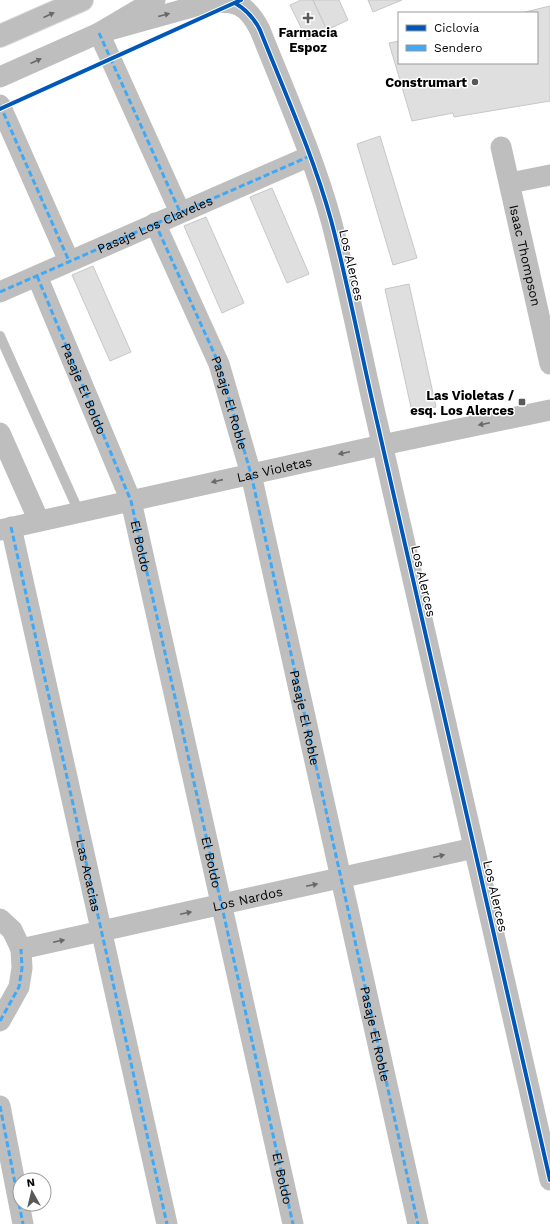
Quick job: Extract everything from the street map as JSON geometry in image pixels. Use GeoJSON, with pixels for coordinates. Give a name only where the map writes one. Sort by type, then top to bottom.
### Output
{"type":"FeatureCollection","features":[{"type":"Feature","properties":{"kind":"main road"},"geometry":{"type":"LineString","coordinates":[[0,36],[82,0]]}},
{"type":"Feature","properties":{"kind":"street"},"geometry":{"type":"LineString","coordinates":[[0,77],[99,33],[155,0]]}},
{"type":"Feature","properties":{"kind":"street","name":"Los Alerces"},"geometry":{"type":"LineString","coordinates":[[99,33],[207,3],[218,1],[235,2],[249,13],[260,30],[310,156],[331,220],[550,1180]]}},
{"type":"Feature","properties":{"kind":"street"},"geometry":{"type":"LineString","coordinates":[[99,33],[180,212]]}},
{"type":"Feature","properties":{"kind":"street"},"geometry":{"type":"LineString","coordinates":[[0,105],[69,262]]}},
{"type":"Feature","properties":{"kind":"street","name":"Isaac Thompson"},"geometry":{"type":"LineString","coordinates":[[501,147],[550,364]]}},
{"type":"Feature","properties":{"kind":"street","name":"Pasaje Los Claveles"},"geometry":{"type":"LineString","coordinates":[[0,292],[310,156]]}},
{"type":"Feature","properties":{"kind":"street"},"geometry":{"type":"LineString","coordinates":[[510,183],[550,175]]}},
{"type":"Feature","properties":{"kind":"street","name":"Pasaje El Roble"},"geometry":{"type":"LineString","coordinates":[[155,223],[219,364],[251,474],[418,1224]]}},
{"type":"Feature","properties":{"kind":"street","name":"Pasaje El Boldo"},"geometry":{"type":"LineString","coordinates":[[37,276],[131,501]]}},
{"type":"Feature","properties":{"kind":"street","name":"Las Violetas"},"geometry":{"type":"LineString","coordinates":[[6,528],[382,445],[550,410]]}},
{"type":"Feature","properties":{"kind":"street"},"geometry":{"type":"LineString","coordinates":[[0,433],[39,521]]}},
{"type":"Feature","properties":{"kind":"street","name":"El Boldo"},"geometry":{"type":"LineString","coordinates":[[131,501],[293,1224]]}},
{"type":"Feature","properties":{"kind":"street","name":"Las Acacias"},"geometry":{"type":"LineString","coordinates":[[6,528],[101,931],[167,1224]]}},
{"type":"Feature","properties":{"kind":"street","name":"Los Nardos"},"geometry":{"type":"LineString","coordinates":[[20,949],[474,848]]}},
{"type":"Feature","properties":{"kind":"street"},"geometry":{"type":"LineString","coordinates":[[0,919],[12,930],[20,949],[22,968],[19,987],[0,1022]]}},
{"type":"Feature","properties":{"kind":"street"},"geometry":{"type":"LineString","coordinates":[[0,1106],[23,1224]]}},
{"type":"Feature","properties":{"kind":"lane"},"geometry":{"type":"LineString","coordinates":[[0,336],[79,512]]}},
{"type":"Feature","properties":{"kind":"building","name":"Farmacia Espoz"},"geometry":{"type":"Polygon","coordinates":[[[301,0],[313,0],[327,30],[307,40],[290,5],[301,0]]]}},
{"type":"Feature","properties":{"kind":"building"},"geometry":{"type":"Polygon","coordinates":[[[313,0],[339,0],[348,20],[327,30],[313,0]]]}},
{"type":"Feature","properties":{"kind":"building"},"geometry":{"type":"Polygon","coordinates":[[[368,0],[402,0],[373,12],[368,0]]]}},
{"type":"Feature","properties":{"kind":"building","name":"Construmart"},"geometry":{"type":"Polygon","coordinates":[[[550,6],[550,101],[454,117],[453,113],[412,121],[389,43],[398,41],[398,64],[538,64],[538,12],[525,12],[550,6]]]}},
{"type":"Feature","properties":{"kind":"building"},"geometry":{"type":"Polygon","coordinates":[[[380,136],[417,258],[393,265],[357,144],[380,136]]]}},
{"type":"Feature","properties":{"kind":"building"},"geometry":{"type":"Polygon","coordinates":[[[272,188],[309,274],[287,283],[250,197],[272,188]]]}},
{"type":"Feature","properties":{"kind":"building"},"geometry":{"type":"Polygon","coordinates":[[[206,217],[244,303],[222,313],[184,226],[206,217]]]}},
{"type":"Feature","properties":{"kind":"building"},"geometry":{"type":"Polygon","coordinates":[[[93,266],[131,352],[110,361],[72,275],[93,266]]]}},
{"type":"Feature","properties":{"kind":"building"},"geometry":{"type":"Polygon","coordinates":[[[409,284],[436,407],[412,412],[385,289],[409,284]]]}},
{"type":"Feature","properties":{"kind":"marked path"},"geometry":{"type":"LineString","coordinates":[[99,33],[180,212]]}},
{"type":"Feature","properties":{"kind":"marked path"},"geometry":{"type":"LineString","coordinates":[[0,105],[69,261]]}},
{"type":"Feature","properties":{"kind":"marked path"},"geometry":{"type":"LineString","coordinates":[[0,292],[310,156]]}},
{"type":"Feature","properties":{"kind":"marked path"},"geometry":{"type":"LineString","coordinates":[[155,223],[219,364],[251,474],[418,1224]]}},
{"type":"Feature","properties":{"kind":"marked path"},"geometry":{"type":"LineString","coordinates":[[37,276],[131,501],[293,1224]]}},
{"type":"Feature","properties":{"kind":"marked path"},"geometry":{"type":"LineString","coordinates":[[11,527],[167,1224]]}},
{"type":"Feature","properties":{"kind":"marked path"},"geometry":{"type":"LineString","coordinates":[[0,1021],[19,987],[22,968],[21,949]]}},
{"type":"Feature","properties":{"kind":"marked path"},"geometry":{"type":"LineString","coordinates":[[0,1106],[23,1224]]}},
{"type":"Feature","properties":{"kind":"cycle path"},"geometry":{"type":"LineString","coordinates":[[0,109],[241,0]]}},
{"type":"Feature","properties":{"kind":"cycle path"},"geometry":{"type":"LineString","coordinates":[[235,3],[250,15],[260,30],[316,172],[331,220],[344,271],[372,400],[550,1180]]}},
{"type":"Feature","properties":{"kind":"place","name":"Farmacia Espoz"},"geometry":{"type":"Point","coordinates":[308,18]}},
{"type":"Feature","properties":{"kind":"place","name":"Construmart"},"geometry":{"type":"Point","coordinates":[475,82]}},
{"type":"Feature","properties":{"kind":"place","name":"Las Violetas / esq. Los Alerces"},"geometry":{"type":"Point","coordinates":[522,402]}}]}
